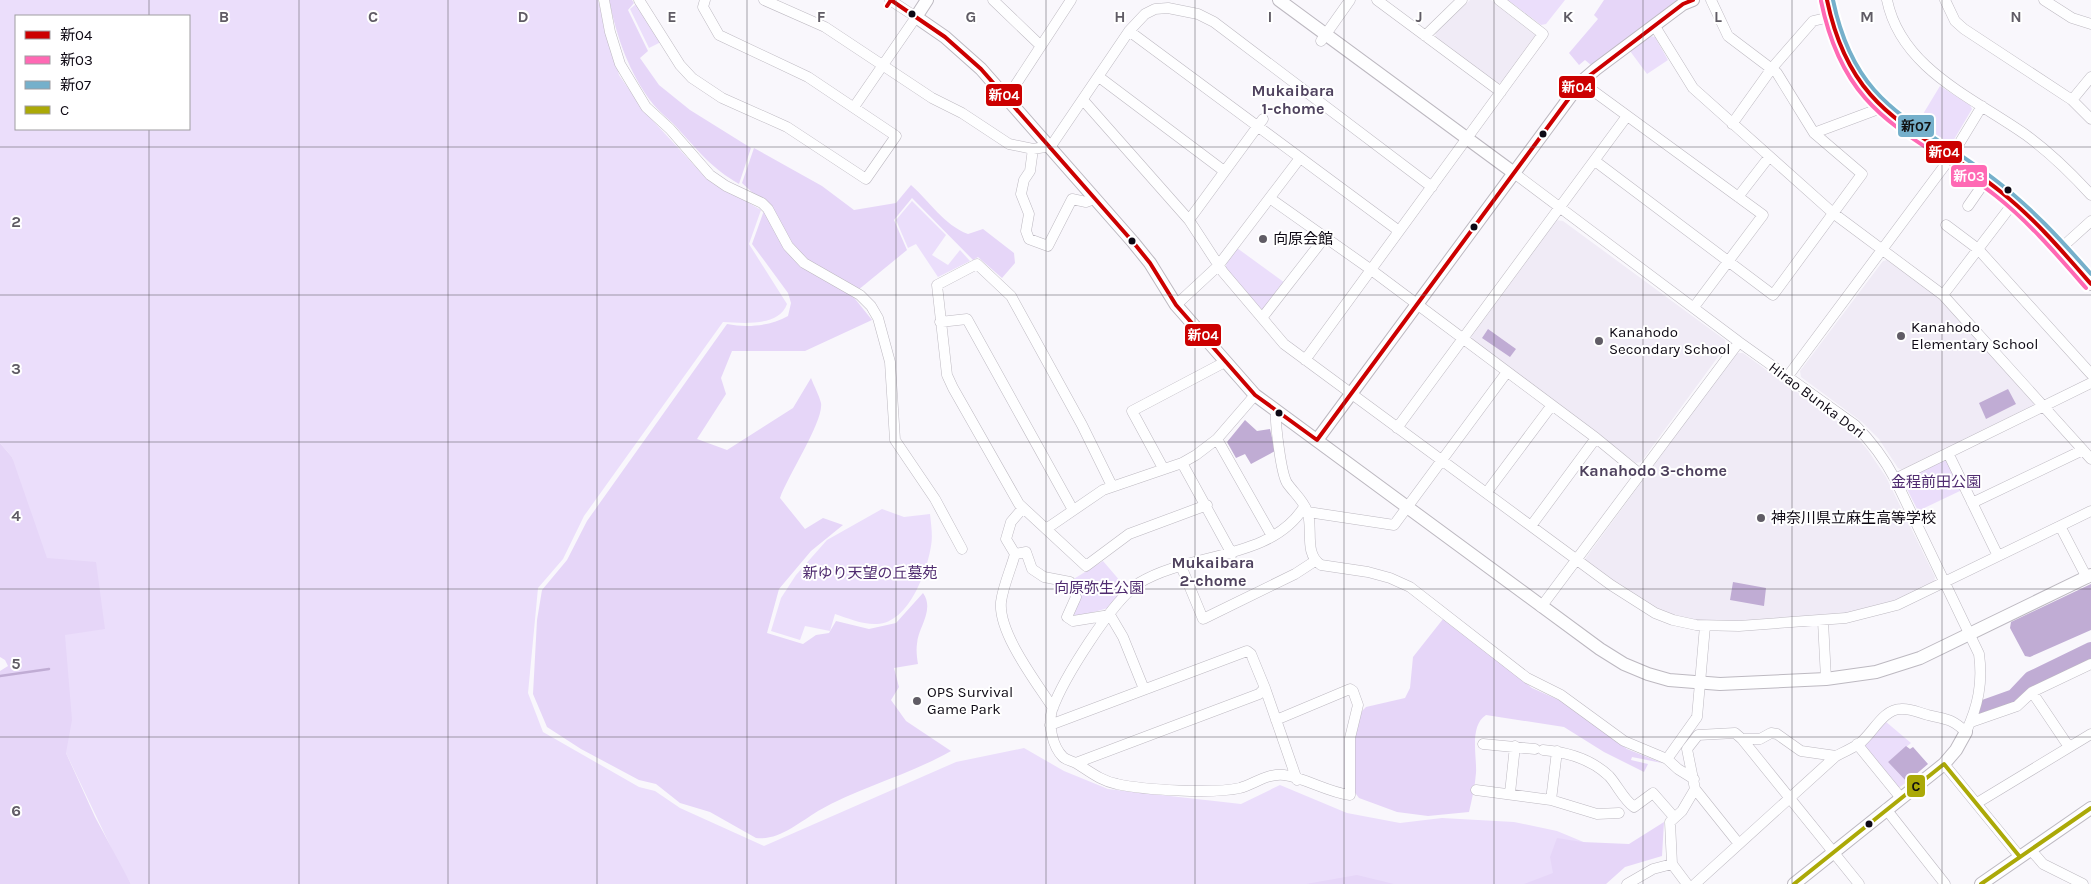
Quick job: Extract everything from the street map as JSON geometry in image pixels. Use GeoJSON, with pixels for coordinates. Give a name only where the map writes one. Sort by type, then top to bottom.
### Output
{"type":"FeatureCollection","features":[{"type":"Feature","properties":{"kind":"street"},"geometry":{"type":"LineString","coordinates":[[604,0],[610,32],[620,64],[646,107],[670,129],[710,175],[726,186],[762,203],[768,209],[788,246],[804,263],[860,295],[871,306],[878,318],[890,362],[894,440],[935,499],[962,549]]}},
{"type":"Feature","properties":{"kind":"street"},"geometry":{"type":"LineString","coordinates":[[639,0],[680,65],[692,78],[722,98],[787,127],[866,180],[896,136],[808,77],[719,35],[703,7],[705,0]]}},
{"type":"Feature","properties":{"kind":"street"},"geometry":{"type":"LineString","coordinates":[[764,0],[825,27],[932,98],[962,113],[1009,144],[1033,149],[1051,146],[1129,31],[1145,14],[1155,9],[1168,8],[1198,14],[1214,22],[1288,83],[1432,187]]}},
{"type":"Feature","properties":{"kind":"street"},"geometry":{"type":"LineString","coordinates":[[890,0],[962,50],[1007,98],[1051,146],[1150,263],[1176,305],[1255,395],[1541,607],[1624,664],[1669,680],[1701,684],[1826,679],[1876,672],[1920,658],[2089,577],[2060,526]]}},
{"type":"Feature","properties":{"kind":"street"},"geometry":{"type":"LineString","coordinates":[[854,107],[927,0]]}},
{"type":"Feature","properties":{"kind":"street"},"geometry":{"type":"LineString","coordinates":[[993,0],[1040,46]]}},
{"type":"Feature","properties":{"kind":"street"},"geometry":{"type":"LineString","coordinates":[[1007,98],[1071,0]]}},
{"type":"Feature","properties":{"kind":"street"},"geometry":{"type":"LineString","coordinates":[[1278,0],[1323,38],[1514,173]]}},
{"type":"Feature","properties":{"kind":"street"},"geometry":{"type":"LineString","coordinates":[[1323,38],[1350,0]]}},
{"type":"Feature","properties":{"kind":"street"},"geometry":{"type":"LineString","coordinates":[[1425,36],[1462,0]]}},
{"type":"Feature","properties":{"kind":"street"},"geometry":{"type":"LineString","coordinates":[[1305,360],[1543,34],[1499,0]]}},
{"type":"Feature","properties":{"kind":"street"},"geometry":{"type":"LineString","coordinates":[[1317,440],[1581,82],[1654,25],[1683,4],[1693,0]]}},
{"type":"Feature","properties":{"kind":"street"},"geometry":{"type":"LineString","coordinates":[[1595,161],[1773,295],[1862,174],[1814,133],[1777,73],[1728,36],[1711,0]]}},
{"type":"Feature","properties":{"kind":"street"},"geometry":{"type":"LineString","coordinates":[[1827,0],[1830,17],[1852,70],[1881,108],[1986,180],[2014,202],[2091,284]]}},
{"type":"Feature","properties":{"kind":"street"},"geometry":{"type":"LineString","coordinates":[[1887,0],[1890,13],[1902,38],[1916,57],[1933,72],[2028,137],[2076,178],[2091,195]]}},
{"type":"Feature","properties":{"kind":"street"},"geometry":{"type":"LineString","coordinates":[[1945,0],[1955,21],[1964,29],[2072,100],[2091,119]]}},
{"type":"Feature","properties":{"kind":"street"},"geometry":{"type":"LineString","coordinates":[[2044,0],[2072,18],[2091,24]]}},
{"type":"Feature","properties":{"kind":"street"},"geometry":{"type":"LineString","coordinates":[[1379,1],[1501,92]]}},
{"type":"Feature","properties":{"kind":"street"},"geometry":{"type":"LineString","coordinates":[[1732,124],[1772,68],[1813,21],[1830,17]]}},
{"type":"Feature","properties":{"kind":"street"},"geometry":{"type":"LineString","coordinates":[[1654,25],[1693,88],[1833,213],[1944,295],[2091,459]]}},
{"type":"Feature","properties":{"kind":"street"},"geometry":{"type":"LineString","coordinates":[[1129,31],[1260,123],[1300,158],[1399,231]]}},
{"type":"Feature","properties":{"kind":"street"},"geometry":{"type":"LineString","coordinates":[[1288,83],[1297,72]]}},
{"type":"Feature","properties":{"kind":"street"},"geometry":{"type":"LineString","coordinates":[[2072,100],[2091,76]]}},
{"type":"Feature","properties":{"kind":"street"},"geometry":{"type":"LineString","coordinates":[[1099,77],[1224,171]]}},
{"type":"Feature","properties":{"kind":"street"},"geometry":{"type":"LineString","coordinates":[[1581,82],[1763,215],[1694,307]]}},
{"type":"Feature","properties":{"kind":"street"},"geometry":{"type":"LineString","coordinates":[[1083,100],[1189,220],[1218,266],[1284,344],[1487,492],[1576,560],[1655,613],[1673,620],[1705,626],[1822,621],[1868,614],[1897,605],[2091,510]]}},
{"type":"Feature","properties":{"kind":"street"},"geometry":{"type":"LineString","coordinates":[[1788,376],[1951,157],[1982,106]]}},
{"type":"Feature","properties":{"kind":"street"},"geometry":{"type":"LineString","coordinates":[[1814,133],[1881,108]]}},
{"type":"Feature","properties":{"kind":"street"},"geometry":{"type":"LineString","coordinates":[[1397,428],[1627,116]]}},
{"type":"Feature","properties":{"kind":"street"},"geometry":{"type":"LineString","coordinates":[[1189,220],[1260,123]]}},
{"type":"Feature","properties":{"kind":"street"},"geometry":{"type":"LineString","coordinates":[[1033,149],[1030,171],[1024,180],[1020,194],[1028,214],[1026,232],[1029,238],[1048,246],[1072,199],[1086,202],[1094,199]]}},
{"type":"Feature","properties":{"kind":"street"},"geometry":{"type":"LineString","coordinates":[[1738,197],[1769,157]]}},
{"type":"Feature","properties":{"kind":"street"},"geometry":{"type":"LineString","coordinates":[[1176,305],[1218,266],[1271,199],[1300,158]]}},
{"type":"Feature","properties":{"kind":"street","name":"Hirao Bunka Dori"},"geometry":{"type":"LineString","coordinates":[[1514,173],[1739,342],[1855,425],[1882,455],[1979,654],[1982,676],[1979,701],[1968,727],[1944,764],[1794,884]]}},
{"type":"Feature","properties":{"kind":"street"},"geometry":{"type":"LineString","coordinates":[[1968,206],[1986,180]]}},
{"type":"Feature","properties":{"kind":"street"},"geometry":{"type":"LineString","coordinates":[[1271,199],[1552,405],[1640,474]]}},
{"type":"Feature","properties":{"kind":"street"},"geometry":{"type":"LineString","coordinates":[[1944,295],[2014,202]]}},
{"type":"Feature","properties":{"kind":"street"},"geometry":{"type":"LineString","coordinates":[[2060,249],[2091,221]]}},
{"type":"Feature","properties":{"kind":"street"},"geometry":{"type":"LineString","coordinates":[[1946,225],[1978,249],[2091,374]]}},
{"type":"Feature","properties":{"kind":"street"},"geometry":{"type":"LineString","coordinates":[[1262,318],[1325,237]]}},
{"type":"Feature","properties":{"kind":"street"},"geometry":{"type":"LineString","coordinates":[[1112,486],[1082,425],[1011,296],[990,274],[977,264],[937,285],[947,375],[1023,508],[1086,566],[1129,534],[1207,505]]}},
{"type":"Feature","properties":{"kind":"street"},"geometry":{"type":"LineString","coordinates":[[940,322],[967,319],[1073,510]]}},
{"type":"Feature","properties":{"kind":"street"},"geometry":{"type":"LineString","coordinates":[[1541,607],[1739,342]]}},
{"type":"Feature","properties":{"kind":"street"},"geometry":{"type":"LineString","coordinates":[[1163,468],[1132,411],[1225,362]]}},
{"type":"Feature","properties":{"kind":"street"},"geometry":{"type":"LineString","coordinates":[[1306,509],[1394,525],[1507,372]]}},
{"type":"Feature","properties":{"kind":"street"},"geometry":{"type":"LineString","coordinates":[[1894,478],[2091,383]]}},
{"type":"Feature","properties":{"kind":"street"},"geometry":{"type":"LineString","coordinates":[[1046,529],[1112,486],[1182,463],[1217,438],[1255,395]]}},
{"type":"Feature","properties":{"kind":"street"},"geometry":{"type":"LineString","coordinates":[[1487,492],[1552,405]]}},
{"type":"Feature","properties":{"kind":"street"},"geometry":{"type":"LineString","coordinates":[[1276,411],[1276,426],[1286,481],[1306,509],[1310,547],[1315,561],[1321,565],[1390,578],[1410,587],[1538,685],[1562,695],[1624,741],[1667,759],[1695,784],[1739,844]]}},
{"type":"Feature","properties":{"kind":"street"},"geometry":{"type":"LineString","coordinates":[[1217,438],[1272,536]]}},
{"type":"Feature","properties":{"kind":"street"},"geometry":{"type":"LineString","coordinates":[[1531,526],[1596,438]]}},
{"type":"Feature","properties":{"kind":"street"},"geometry":{"type":"LineString","coordinates":[[1972,502],[2083,450]]}},
{"type":"Feature","properties":{"kind":"street"},"geometry":{"type":"LineString","coordinates":[[1948,453],[1998,556]]}},
{"type":"Feature","properties":{"kind":"street"},"geometry":{"type":"LineString","coordinates":[[1182,463],[1207,505],[1232,554]]}},
{"type":"Feature","properties":{"kind":"street"},"geometry":{"type":"LineString","coordinates":[[1023,508],[1012,522],[1006,538],[1015,554],[1001,603],[1008,633],[1053,708]]}},
{"type":"Feature","properties":{"kind":"street"},"geometry":{"type":"LineString","coordinates":[[1276,720],[1350,689],[1353,691],[1358,705],[1349,746],[1350,794],[1284,775],[1272,776],[1238,788],[1185,790],[1116,784],[1099,778],[1063,757],[1055,744],[1050,725],[1053,708],[1065,680],[1124,596],[1139,584],[1181,566],[1232,554],[1272,536],[1293,523],[1306,509]]}},
{"type":"Feature","properties":{"kind":"street"},"geometry":{"type":"LineString","coordinates":[[1015,554],[1026,552],[1032,569],[1044,577],[1070,582],[1076,597],[1066,617],[1073,621],[1110,615]]}},
{"type":"Feature","properties":{"kind":"street"},"geometry":{"type":"LineString","coordinates":[[1181,566],[1203,618],[1295,574],[1315,561]]}},
{"type":"Feature","properties":{"kind":"street"},"geometry":{"type":"LineString","coordinates":[[1110,615],[1123,637],[1144,689]]}},
{"type":"Feature","properties":{"kind":"street"},"geometry":{"type":"LineString","coordinates":[[1822,621],[1826,679]]}},
{"type":"Feature","properties":{"kind":"street"},"geometry":{"type":"LineString","coordinates":[[1667,759],[1697,717],[1705,626]]}},
{"type":"Feature","properties":{"kind":"street"},"geometry":{"type":"LineString","coordinates":[[1050,725],[1247,651],[1251,654],[1265,688],[1297,780]]}},
{"type":"Feature","properties":{"kind":"street"},"geometry":{"type":"LineString","coordinates":[[1695,884],[1836,756],[1857,744],[1889,713],[1899,708],[1947,718],[1968,727],[2017,706],[2032,692],[2091,664]]}},
{"type":"Feature","properties":{"kind":"street"},"geometry":{"type":"LineString","coordinates":[[1076,763],[1259,694],[1265,688]]}},
{"type":"Feature","properties":{"kind":"street"},"geometry":{"type":"LineString","coordinates":[[2032,692],[2069,747]]}},
{"type":"Feature","properties":{"kind":"street"},"geometry":{"type":"LineString","coordinates":[[1687,884],[1672,864],[1670,822],[1682,811],[1695,784],[1687,749],[1698,735],[1735,733],[1742,739],[1832,853],[1859,884]]}},
{"type":"Feature","properties":{"kind":"street"},"geometry":{"type":"LineString","coordinates":[[1742,739],[1760,739],[1771,733],[1777,734],[1801,751],[1836,756]]}},
{"type":"Feature","properties":{"kind":"street"},"geometry":{"type":"LineString","coordinates":[[1977,803],[2091,734]]}},
{"type":"Feature","properties":{"kind":"street"},"geometry":{"type":"LineString","coordinates":[[1483,744],[1557,751],[1582,758],[1610,777],[1634,807],[1653,793],[1674,817]]}},
{"type":"Feature","properties":{"kind":"street"},"geometry":{"type":"LineString","coordinates":[[1857,744],[1901,798]]}},
{"type":"Feature","properties":{"kind":"street"},"geometry":{"type":"LineString","coordinates":[[1510,793],[1515,746]]}},
{"type":"Feature","properties":{"kind":"street"},"geometry":{"type":"LineString","coordinates":[[1551,800],[1557,751]]}},
{"type":"Feature","properties":{"kind":"street"},"geometry":{"type":"LineString","coordinates":[[1944,764],[2020,857]]}},
{"type":"Feature","properties":{"kind":"street"},"geometry":{"type":"LineString","coordinates":[[1476,790],[1510,793],[1551,800],[1597,814],[1619,813]]}},
{"type":"Feature","properties":{"kind":"street"},"geometry":{"type":"LineString","coordinates":[[1981,884],[2091,808]]}},
{"type":"Feature","properties":{"kind":"street"},"geometry":{"type":"LineString","coordinates":[[1886,809],[1946,884]]}},
{"type":"Feature","properties":{"kind":"street"},"geometry":{"type":"LineString","coordinates":[[2031,850],[2043,864],[2083,884]]}},
{"type":"Feature","properties":{"kind":"street"},"geometry":{"type":"LineString","coordinates":[[1627,884],[1653,869],[1672,864]]}},
{"type":"Feature","properties":{"kind":"shaded area"},"geometry":{"type":"Polygon","coordinates":[[[609,0],[632,0],[634,3],[628,10],[648,51],[640,58],[659,85],[690,110],[751,148],[739,184],[707,160],[677,127],[656,108],[637,80],[625,55],[609,0]]]}},
{"type":"Feature","properties":{"kind":"shaded area"},"geometry":{"type":"Polygon","coordinates":[[[1470,0],[1491,0],[1535,33],[1536,38],[1503,82],[1498,83],[1435,38],[1436,33],[1470,0]]]}},
{"type":"Feature","properties":{"kind":"shaded area"},"geometry":{"type":"Polygon","coordinates":[[[1604,0],[1677,0],[1591,65],[1585,60],[1579,65],[1569,53],[1598,19],[1594,15],[1604,0]]]}},
{"type":"Feature","properties":{"kind":"shaded area"},"geometry":{"type":"Polygon","coordinates":[[[754,148],[822,186],[854,210],[896,203],[911,185],[944,219],[959,230],[968,234],[983,229],[1014,253],[1015,263],[1002,278],[978,257],[973,260],[912,198],[894,220],[907,250],[852,295],[872,320],[805,351],[732,351],[721,378],[726,394],[697,439],[727,450],[793,408],[811,378],[821,403],[820,411],[817,422],[780,498],[805,529],[823,518],[843,525],[811,551],[779,589],[767,633],[803,644],[816,635],[829,633],[836,621],[869,629],[896,623],[923,593],[926,599],[927,612],[918,638],[918,664],[894,668],[899,687],[891,700],[906,721],[951,751],[834,803],[781,834],[764,838],[756,838],[710,812],[680,803],[656,784],[639,780],[581,749],[547,727],[533,694],[537,620],[542,590],[567,560],[587,521],[727,324],[759,325],[774,322],[788,316],[791,303],[788,293],[752,244],[766,205],[742,183],[754,148]]]}},
{"type":"Feature","properties":{"kind":"shaded area","name":"Kanahodo Secondary School"},"geometry":{"type":"Polygon","coordinates":[[[1556,220],[1563,221],[1725,340],[1726,346],[1641,462],[1636,463],[1472,342],[1471,335],[1556,220]]]}},
{"type":"Feature","properties":{"kind":"shaded area","name":"Kanahodo Elementary School"},"geometry":{"type":"Polygon","coordinates":[[[1887,260],[1943,300],[2035,402],[2033,407],[1902,470],[1898,468],[1879,439],[1862,422],[1801,377],[1800,371],[1883,261],[1887,260]]]}},
{"type":"Feature","properties":{"kind":"shaded area"},"geometry":{"type":"Polygon","coordinates":[[[1488,329],[1516,349],[1510,357],[1482,338],[1488,329]]]}},
{"type":"Feature","properties":{"kind":"shaded area","name":"神奈川県立麻生高等学校"},"geometry":{"type":"Polygon","coordinates":[[[1736,353],[1743,353],[1852,432],[1867,449],[1886,477],[1935,577],[1934,583],[1887,604],[1858,612],[1722,622],[1689,620],[1660,611],[1585,563],[1585,559],[1736,353]]]}},
{"type":"Feature","properties":{"kind":"shaded area"},"geometry":{"type":"Polygon","coordinates":[[[2008,389],[2016,404],[1986,419],[1979,403],[2008,389]]]}},
{"type":"Feature","properties":{"kind":"shaded area"},"geometry":{"type":"Polygon","coordinates":[[[1245,420],[1257,431],[1270,429],[1275,451],[1251,464],[1245,454],[1236,458],[1227,442],[1245,420]]]}},
{"type":"Feature","properties":{"kind":"shaded area"},"geometry":{"type":"Polygon","coordinates":[[[0,443],[12,457],[47,558],[96,562],[105,629],[65,635],[72,720],[66,753],[95,817],[131,884],[0,884],[0,671],[8,666],[5,660],[0,657],[0,443]]]}},
{"type":"Feature","properties":{"kind":"shaded area"},"geometry":{"type":"Polygon","coordinates":[[[1733,582],[1766,588],[1764,606],[1730,600],[1733,582]]]}},
{"type":"Feature","properties":{"kind":"shaded area"},"geometry":{"type":"Polygon","coordinates":[[[2091,584],[2091,630],[2030,657],[2025,656],[2010,628],[2011,622],[2091,584]]]}},
{"type":"Feature","properties":{"kind":"shaded area"},"geometry":{"type":"Polygon","coordinates":[[[1443,619],[1532,688],[1561,701],[1627,749],[1662,763],[1632,757],[1631,760],[1648,764],[1644,772],[1604,752],[1564,727],[1486,715],[1477,726],[1475,742],[1476,773],[1469,812],[1428,816],[1397,812],[1359,798],[1353,790],[1354,738],[1361,712],[1366,707],[1405,698],[1410,688],[1413,657],[1443,619]]]}},
{"type":"Feature","properties":{"kind":"shaded area"},"geometry":{"type":"Polygon","coordinates":[[[1906,746],[1910,749],[1913,747],[1928,764],[1907,782],[1888,762],[1906,746]]]}},
{"type":"Feature","properties":{"kind":"shaded area"},"geometry":{"type":"Polygon","coordinates":[[[1664,822],[1662,856],[1625,867],[1606,884],[1524,884],[1553,873],[1550,857],[1557,838],[1582,842],[1629,844],[1664,822]]]}},
{"type":"Feature","properties":{"kind":"shaded area"},"geometry":{"type":"Polygon","coordinates":[[[1357,875],[1394,884],[1306,884],[1357,875]]]}},
{"type":"Feature","properties":{"kind":"green space"},"geometry":{"type":"Polygon","coordinates":[[[0,0],[598,0],[619,75],[644,111],[706,178],[761,210],[749,244],[787,304],[783,311],[769,320],[750,323],[723,322],[584,516],[563,559],[538,588],[528,693],[543,732],[639,787],[655,791],[680,808],[764,846],[956,762],[1024,748],[1064,771],[1108,789],[1241,804],[1280,785],[1347,813],[1400,823],[1442,818],[1514,822],[1557,831],[1598,848],[1556,884],[131,884],[118,862],[66,753],[12,457],[0,443],[0,0]]]}},
{"type":"Feature","properties":{"kind":"green space"},"geometry":{"type":"Polygon","coordinates":[[[1508,0],[1565,0],[1546,24],[1541,25],[1508,0]]]}},
{"type":"Feature","properties":{"kind":"green space"},"geometry":{"type":"Polygon","coordinates":[[[636,4],[661,42],[649,48],[630,9],[636,4]]]}},
{"type":"Feature","properties":{"kind":"green space"},"geometry":{"type":"Polygon","coordinates":[[[1650,36],[1655,37],[1668,60],[1647,74],[1630,51],[1650,36]]]}},
{"type":"Feature","properties":{"kind":"green space"},"geometry":{"type":"Polygon","coordinates":[[[1940,86],[1970,105],[1972,109],[1952,143],[1949,144],[1917,124],[1940,86]]]}},
{"type":"Feature","properties":{"kind":"green space"},"geometry":{"type":"Polygon","coordinates":[[[912,201],[946,235],[932,255],[948,265],[960,250],[970,261],[938,277],[916,244],[908,248],[896,220],[912,201]]]}},
{"type":"Feature","properties":{"kind":"green space"},"geometry":{"type":"Polygon","coordinates":[[[1237,248],[1285,283],[1266,309],[1261,309],[1225,270],[1227,262],[1237,248]]]}},
{"type":"Feature","properties":{"kind":"green space","name":"金程前田公園"},"geometry":{"type":"Polygon","coordinates":[[[1942,460],[1949,462],[1962,490],[1918,511],[1904,483],[1906,477],[1942,460]]]}},
{"type":"Feature","properties":{"kind":"green space","name":"新ゆり天望の丘墓苑"},"geometry":{"type":"Polygon","coordinates":[[[882,509],[904,517],[930,514],[932,538],[925,569],[915,594],[898,615],[888,621],[872,624],[835,614],[830,631],[805,626],[800,640],[771,631],[781,598],[796,575],[827,540],[882,509]]]}},
{"type":"Feature","properties":{"kind":"green space","name":"向原弥生公園"},"geometry":{"type":"Polygon","coordinates":[[[1103,561],[1127,589],[1108,608],[1076,617],[1072,614],[1081,599],[1072,580],[1103,561]]]}},
{"type":"Feature","properties":{"kind":"green space"},"geometry":{"type":"Polygon","coordinates":[[[1885,721],[1911,743],[1888,762],[1907,782],[1897,789],[1860,745],[1885,721]]]}},
{"type":"Feature","properties":{"kind":"waterway"},"geometry":{"type":"LineString","coordinates":[[1983,712],[1986,707],[2014,697],[2031,679],[2091,650]]}},
{"type":"Feature","properties":{"kind":"waterway"},"geometry":{"type":"LineString","coordinates":[[0,676],[49,669]]}},
{"type":"Feature","properties":{"kind":"transit line","name":"新04"},"geometry":{"type":"LineString","coordinates":[[887,6],[891,0],[945,37],[981,69],[1133,242],[1150,263],[1176,305],[1255,395],[1317,440]]}},
{"type":"Feature","properties":{"kind":"transit line","name":"新04"},"geometry":{"type":"LineString","coordinates":[[1317,440],[1581,82],[1683,4],[1693,0]]}},
{"type":"Feature","properties":{"kind":"transit line","name":"新04"},"geometry":{"type":"LineString","coordinates":[[1827,0],[1838,40],[1853,71],[1871,96],[1917,134],[1971,170],[2013,202],[2048,236],[2091,284]]}},
{"type":"Feature","properties":{"kind":"transit line","name":"新07"},"geometry":{"type":"LineString","coordinates":[[1833,0],[1843,37],[1857,66],[1873,89],[1915,125],[1994,179],[2021,201],[2091,274]]}},
{"type":"Feature","properties":{"kind":"transit line","name":"新03"},"geometry":{"type":"LineString","coordinates":[[1821,1],[1832,41],[1847,73],[1865,98],[1887,119],[2008,206],[2043,240],[2086,288]]}},
{"type":"Feature","properties":{"kind":"transit line","name":"C"},"geometry":{"type":"LineString","coordinates":[[1794,884],[1944,764],[2020,857]]}},
{"type":"Feature","properties":{"kind":"transit line","name":"C"},"geometry":{"type":"LineString","coordinates":[[1981,884],[2091,808]]}},
{"type":"Feature","properties":{"kind":"place","name":"向原会館"},"geometry":{"type":"Point","coordinates":[1263,239]}},
{"type":"Feature","properties":{"kind":"place","name":"Kanahodo Elementary School"},"geometry":{"type":"Point","coordinates":[1901,336]}},
{"type":"Feature","properties":{"kind":"place","name":"Kanahodo Secondary School"},"geometry":{"type":"Point","coordinates":[1599,341]}},
{"type":"Feature","properties":{"kind":"place","name":"神奈川県立麻生高等学校"},"geometry":{"type":"Point","coordinates":[1761,518]}},
{"type":"Feature","properties":{"kind":"place","name":"OPS Survival Game Park"},"geometry":{"type":"Point","coordinates":[917,701]}},
{"type":"Feature","properties":{"kind":"district","name":"Mukaibara 1-chome"},"geometry":{"type":"Point","coordinates":[1293,99]}},
{"type":"Feature","properties":{"kind":"district","name":"Kanahodo 3-chome"},"geometry":{"type":"Point","coordinates":[1653,470]}},
{"type":"Feature","properties":{"kind":"district","name":"Mukaibara 2-chome"},"geometry":{"type":"Point","coordinates":[1213,571]}}]}
